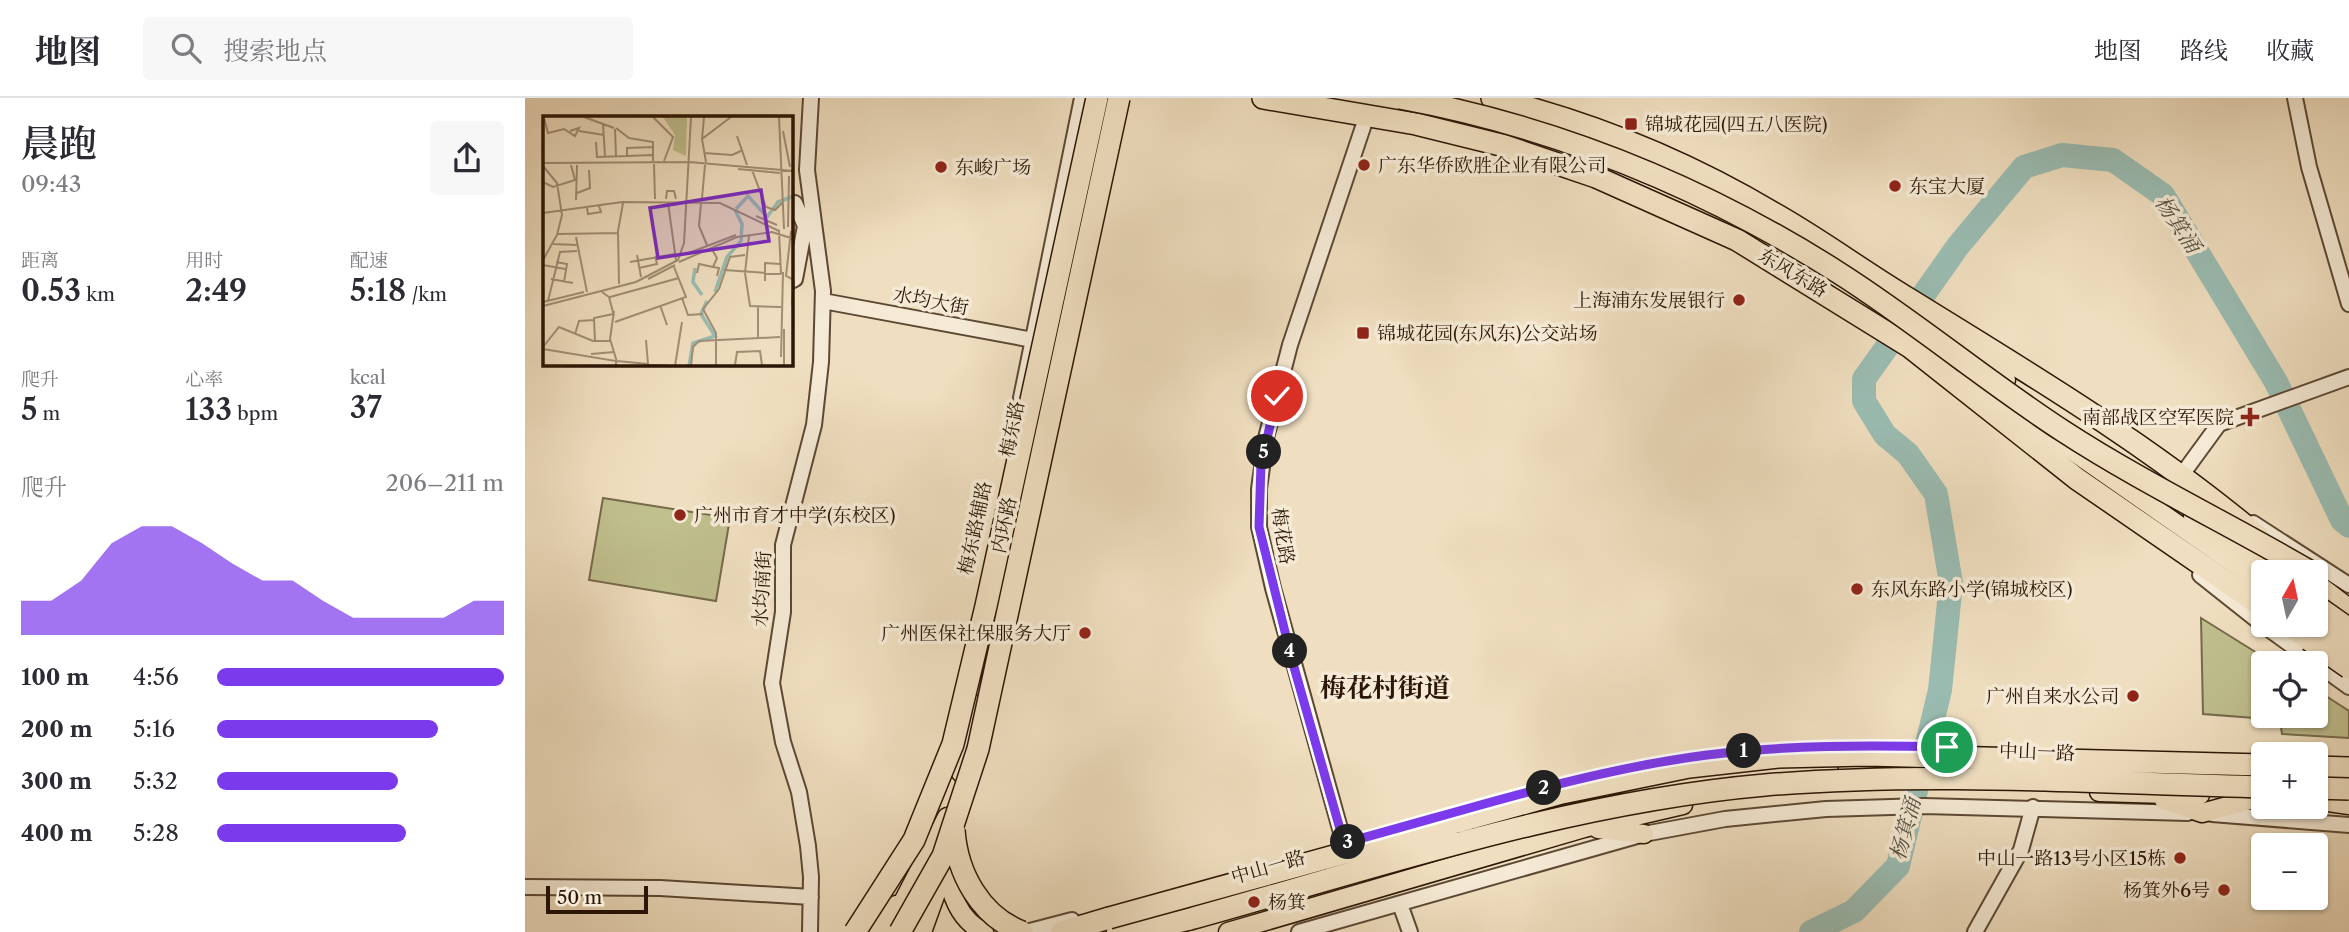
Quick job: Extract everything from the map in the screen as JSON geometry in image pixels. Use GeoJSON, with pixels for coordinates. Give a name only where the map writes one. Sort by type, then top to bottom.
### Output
{"type":"FeatureCollection","features":[{"type":"Feature","properties":{"kind":"highway","name":"内环路"},"geometry":{"type":"LineString","coordinates":[[855,932],[899,867],[935,796],[953,744],[986,606],[1079,180],[1093,98]]}},
{"type":"Feature","properties":{"kind":"highway","name":"内环路"},"geometry":{"type":"LineString","coordinates":[[900,932],[943,856],[975,758],[1119,98]]}},
{"type":"Feature","properties":{"kind":"highway","name":"东风东路"},"geometry":{"type":"LineString","coordinates":[[1263,98],[1367,115],[1505,146],[1649,199],[1759,253],[1910,347]]}},
{"type":"Feature","properties":{"kind":"highway"},"geometry":{"type":"LineString","coordinates":[[1400,98],[1477,115],[1566,141],[1658,176],[1745,218],[1840,274],[2099,453],[2288,560]]}},
{"type":"Feature","properties":{"kind":"highway"},"geometry":{"type":"LineString","coordinates":[[1492,98],[1600,132],[1692,169],[1795,225],[1913,303],[2091,413],[2207,495],[2286,560]]}},
{"type":"Feature","properties":{"kind":"highway"},"geometry":{"type":"LineString","coordinates":[[1910,347],[2045,455],[2120,510],[2251,599]]}},
{"type":"Feature","properties":{"kind":"highway"},"geometry":{"type":"LineString","coordinates":[[2328,589],[2349,611]]}},
{"type":"Feature","properties":{"kind":"highway"},"geometry":{"type":"LineString","coordinates":[[2328,594],[2349,611]]}},
{"type":"Feature","properties":{"kind":"highway"},"geometry":{"type":"LineString","coordinates":[[986,606],[956,802],[955,844],[964,874],[982,904],[1007,926],[1024,932]]}},
{"type":"Feature","properties":{"kind":"highway"},"geometry":{"type":"LineString","coordinates":[[2318,637],[2349,668]]}},
{"type":"Feature","properties":{"kind":"highway"},"geometry":{"type":"LineString","coordinates":[[1062,932],[1562,793],[1689,767],[1778,757],[1867,755],[2251,765]]}},
{"type":"Feature","properties":{"kind":"highway"},"geometry":{"type":"LineString","coordinates":[[2328,767],[2349,768]]}},
{"type":"Feature","properties":{"kind":"highway"},"geometry":{"type":"LineString","coordinates":[[1146,932],[1517,829],[1697,793],[1764,785],[1882,780],[2251,791]]}},
{"type":"Feature","properties":{"kind":"highway"},"geometry":{"type":"LineString","coordinates":[[2328,788],[2349,790]]}},
{"type":"Feature","properties":{"kind":"highway"},"geometry":{"type":"LineString","coordinates":[[2328,796],[2349,799]]}},
{"type":"Feature","properties":{"kind":"highway"},"geometry":{"type":"LineString","coordinates":[[1134,932],[1189,919]]}},
{"type":"Feature","properties":{"kind":"main road","name":"梅东路"},"geometry":{"type":"LineString","coordinates":[[914,883],[936,842],[957,790],[1020,501],[1094,131],[1093,98]]}},
{"type":"Feature","properties":{"kind":"main road","name":"梅东路"},"geometry":{"type":"LineString","coordinates":[[922,932],[947,863],[1011,593],[1044,413],[1111,98]]}},
{"type":"Feature","properties":{"kind":"main road"},"geometry":{"type":"LineString","coordinates":[[1913,303],[2031,400],[2256,560]]}},
{"type":"Feature","properties":{"kind":"main road","name":"东风东路"},"geometry":{"type":"LineString","coordinates":[[1910,347],[2054,438],[2251,576]]}},
{"type":"Feature","properties":{"kind":"main road"},"geometry":{"type":"LineString","coordinates":[[2328,606],[2349,611]]}},
{"type":"Feature","properties":{"kind":"main road"},"geometry":{"type":"LineString","coordinates":[[2326,637],[2349,647]]}},
{"type":"Feature","properties":{"kind":"main road"},"geometry":{"type":"LineString","coordinates":[[2169,754],[2169,778]]}},
{"type":"Feature","properties":{"kind":"main road"},"geometry":{"type":"LineString","coordinates":[[1592,799],[1623,770]]}},
{"type":"Feature","properties":{"kind":"main road","name":"中山一路"},"geometry":{"type":"LineString","coordinates":[[1116,932],[1592,799],[1749,775],[1908,779],[1927,788],[2147,794],[2251,791]]}},
{"type":"Feature","properties":{"kind":"main road","name":"中山一路"},"geometry":{"type":"LineString","coordinates":[[1927,788],[2169,778],[2251,789]]}},
{"type":"Feature","properties":{"kind":"main road","name":"中山一路"},"geometry":{"type":"LineString","coordinates":[[1228,932],[1584,828],[1667,808],[1908,779]]}},
{"type":"Feature","properties":{"kind":"main road"},"geometry":{"type":"LineString","coordinates":[[2147,794],[2202,813],[2251,795]]}},
{"type":"Feature","properties":{"kind":"main road"},"geometry":{"type":"LineString","coordinates":[[2328,802],[2349,805]]}},
{"type":"Feature","properties":{"kind":"main road"},"geometry":{"type":"LineString","coordinates":[[1584,828],[1644,834]]}},
{"type":"Feature","properties":{"kind":"main road"},"geometry":{"type":"LineString","coordinates":[[1344,843],[1403,850]]}},
{"type":"Feature","properties":{"kind":"main road"},"geometry":{"type":"LineString","coordinates":[[947,863],[954,899],[961,913],[985,931]]}},
{"type":"Feature","properties":{"kind":"main road"},"geometry":{"type":"LineString","coordinates":[[874,932],[914,883]]}},
{"type":"Feature","properties":{"kind":"main road"},"geometry":{"type":"LineString","coordinates":[[892,932],[899,910],[914,883]]}},
{"type":"Feature","properties":{"kind":"street","name":"水均南街"},"geometry":{"type":"LineString","coordinates":[[810,932],[810,866],[799,792],[781,732],[772,683],[783,612],[783,545],[814,425],[823,301],[807,170],[811,98]]}},
{"type":"Feature","properties":{"kind":"street","name":"梅东路辅路"},"geometry":{"type":"LineString","coordinates":[[914,883],[1001,498],[1081,98]]}},
{"type":"Feature","properties":{"kind":"street"},"geometry":{"type":"LineString","coordinates":[[1011,593],[1027,558],[1038,519],[1129,98]]}},
{"type":"Feature","properties":{"kind":"street"},"geometry":{"type":"LineString","coordinates":[[2295,98],[2315,191],[2349,304]]}},
{"type":"Feature","properties":{"kind":"street","name":"梅花路"},"geometry":{"type":"LineString","coordinates":[[1344,843],[1262,544],[1258,489],[1266,438],[1290,345],[1367,115]]}},
{"type":"Feature","properties":{"kind":"street"},"geometry":{"type":"LineString","coordinates":[[793,202],[813,206]]}},
{"type":"Feature","properties":{"kind":"street"},"geometry":{"type":"LineString","coordinates":[[793,202],[805,226],[793,280]]}},
{"type":"Feature","properties":{"kind":"street","name":"水均大街"},"geometry":{"type":"LineString","coordinates":[[823,301],[1033,340]]}},
{"type":"Feature","properties":{"kind":"street"},"geometry":{"type":"LineString","coordinates":[[2181,476],[2219,424],[2271,408],[2349,377]]}},
{"type":"Feature","properties":{"kind":"street"},"geometry":{"type":"LineString","coordinates":[[2207,495],[2349,585]]}},
{"type":"Feature","properties":{"kind":"street"},"geometry":{"type":"LineString","coordinates":[[1001,498],[1020,501]]}},
{"type":"Feature","properties":{"kind":"street"},"geometry":{"type":"LineString","coordinates":[[2120,510],[2251,615]]}},
{"type":"Feature","properties":{"kind":"street"},"geometry":{"type":"LineString","coordinates":[[2328,632],[2335,632],[2349,611]]}},
{"type":"Feature","properties":{"kind":"street"},"geometry":{"type":"LineString","coordinates":[[2280,637],[2349,687]]}},
{"type":"Feature","properties":{"kind":"street"},"geometry":{"type":"LineString","coordinates":[[1024,932],[1519,794],[1623,770],[1749,751],[1824,746],[1916,746],[2251,756]]}},
{"type":"Feature","properties":{"kind":"street"},"geometry":{"type":"LineString","coordinates":[[2328,757],[2349,758]]}},
{"type":"Feature","properties":{"kind":"street"},"geometry":{"type":"LineString","coordinates":[[1299,932],[1644,834],[1759,815],[1902,806],[1927,788],[2033,807],[2202,813],[2349,825]]}},
{"type":"Feature","properties":{"kind":"street"},"geometry":{"type":"LineString","coordinates":[[1975,932],[2021,850],[2033,807]]}},
{"type":"Feature","properties":{"kind":"street"},"geometry":{"type":"LineString","coordinates":[[1344,843],[1376,858],[1426,875]]}},
{"type":"Feature","properties":{"kind":"street"},"geometry":{"type":"LineString","coordinates":[[1284,916],[1329,871],[1344,843]]}},
{"type":"Feature","properties":{"kind":"street"},"geometry":{"type":"LineString","coordinates":[[525,887],[660,888],[811,897]]}},
{"type":"Feature","properties":{"kind":"street"},"geometry":{"type":"LineString","coordinates":[[1400,904],[1410,932]]}},
{"type":"Feature","properties":{"kind":"shaded area"},"geometry":{"type":"Polygon","coordinates":[[[603,498],[730,518],[716,601],[589,580],[603,498]]]}},
{"type":"Feature","properties":{"kind":"shaded area"},"geometry":{"type":"Polygon","coordinates":[[[2201,618],[2254,651],[2251,651],[2251,718],[2203,714],[2201,618]]]}},
{"type":"Feature","properties":{"kind":"shaded area"},"geometry":{"type":"Polygon","coordinates":[[[2328,697],[2349,711],[2349,738],[2282,734],[2281,728],[2328,728],[2328,697]]]}},
{"type":"Feature","properties":{"kind":"waterway","name":"杨箕涌"},"geometry":{"type":"LineString","coordinates":[[1905,321],[1958,246],[2024,167],[2062,155],[2113,160],[2163,195],[2276,382],[2342,520],[2349,526]]}},
{"type":"Feature","properties":{"kind":"waterway","name":"杨箕涌"},"geometry":{"type":"LineString","coordinates":[[1811,932],[1854,911],[1898,866],[1940,690],[1951,583],[1936,494],[1908,454],[1885,435],[1864,401],[1864,379],[1889,344]]}},
{"type":"Feature","properties":{"kind":"place","name":"锦城花园(四五八医院)"},"geometry":{"type":"Point","coordinates":[1631,124]}},
{"type":"Feature","properties":{"kind":"place","name":"广东华侨欧胜企业有限公司"},"geometry":{"type":"Point","coordinates":[1364,165]}},
{"type":"Feature","properties":{"kind":"place","name":"东峻广场"},"geometry":{"type":"Point","coordinates":[941,167]}},
{"type":"Feature","properties":{"kind":"place","name":"东宝大厦"},"geometry":{"type":"Point","coordinates":[1895,186]}},
{"type":"Feature","properties":{"kind":"place","name":"上海浦东发展银行"},"geometry":{"type":"Point","coordinates":[1739,300]}},
{"type":"Feature","properties":{"kind":"place","name":"锦城花园(东风东)公交站场"},"geometry":{"type":"Point","coordinates":[1363,333]}},
{"type":"Feature","properties":{"kind":"place","name":"南部战区空军医院"},"geometry":{"type":"Point","coordinates":[2250,417]}},
{"type":"Feature","properties":{"kind":"place","name":"广州市育才中学(东校区)"},"geometry":{"type":"Point","coordinates":[680,515]}},
{"type":"Feature","properties":{"kind":"place","name":"东风东路小学(锦城校区)"},"geometry":{"type":"Point","coordinates":[1857,589]}},
{"type":"Feature","properties":{"kind":"place","name":"广州医保社保服务大厅"},"geometry":{"type":"Point","coordinates":[1085,633]}},
{"type":"Feature","properties":{"kind":"place","name":"广州自来水公司"},"geometry":{"type":"Point","coordinates":[2133,696]}},
{"type":"Feature","properties":{"kind":"place","name":"中山一路13号小区15栋"},"geometry":{"type":"Point","coordinates":[2180,858]}},
{"type":"Feature","properties":{"kind":"place","name":"杨箕外6号"},"geometry":{"type":"Point","coordinates":[2224,890]}},
{"type":"Feature","properties":{"kind":"place","name":"杨箕"},"geometry":{"type":"Point","coordinates":[1254,902]}},
{"type":"Feature","properties":{"kind":"district","name":"梅花村街道"},"geometry":{"type":"Point","coordinates":[1385,688]}},
{"type":"Feature","properties":{"kind":"route"},"geometry":{"type":"LineString","coordinates":[[1277,396],[1261,464],[1258,489],[1259,527],[1292,660],[1344,843],[1519,794],[1668,761],[1786,748],[1947,747]]}}]}
